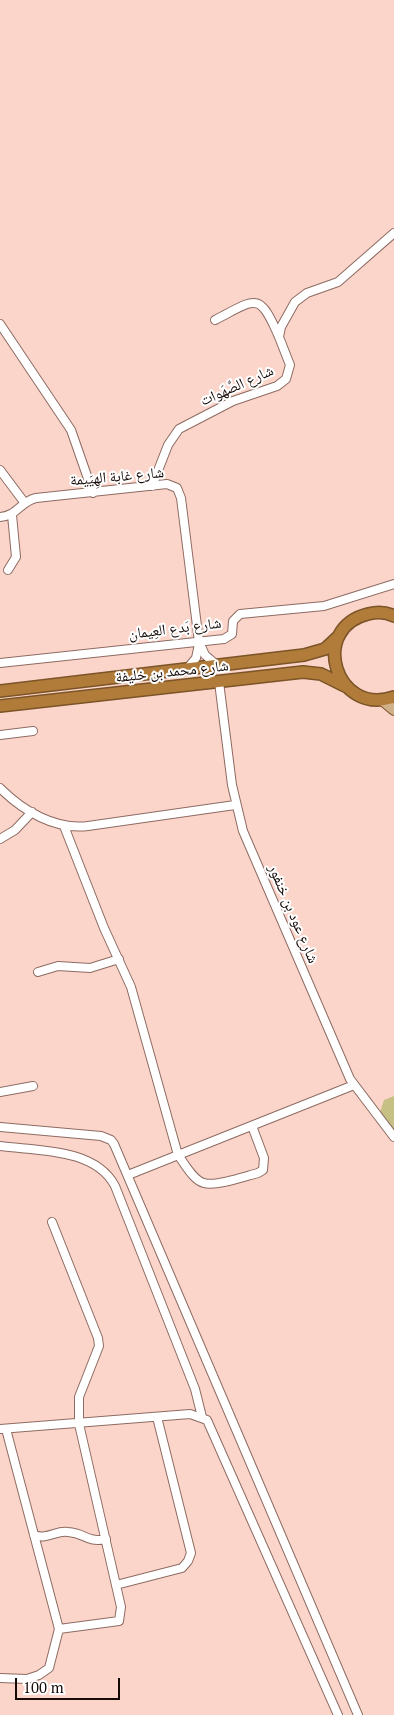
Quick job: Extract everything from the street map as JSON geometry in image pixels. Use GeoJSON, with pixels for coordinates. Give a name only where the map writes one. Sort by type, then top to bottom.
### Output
{"type":"FeatureCollection","features":[{"type":"Feature","properties":{"kind":"highway","name":"شارع محمد بن خليفة"},"geometry":{"type":"LineString","coordinates":[[0,691],[220,666],[315,653],[325,649],[339,636],[348,624],[360,616],[375,612],[392,614]]}},
{"type":"Feature","properties":{"kind":"highway"},"geometry":{"type":"LineString","coordinates":[[339,636],[334,649],[334,662],[338,675],[345,686]]}},
{"type":"Feature","properties":{"kind":"highway","name":"شارع محمد بن خليفة"},"geometry":{"type":"LineString","coordinates":[[0,706],[312,672],[330,677],[362,697],[382,700]]}},
{"type":"Feature","properties":{"kind":"highway"},"geometry":{"type":"LineString","coordinates":[[382,700],[394,697]]}},
{"type":"Feature","properties":{"kind":"main road"},"geometry":{"type":"LineString","coordinates":[[382,700],[394,710]]}},
{"type":"Feature","properties":{"kind":"street"},"geometry":{"type":"LineString","coordinates":[[279,337],[286,318],[299,299],[307,293],[338,282],[394,233]]}},
{"type":"Feature","properties":{"kind":"street","name":"شارع الصَّهَوات"},"geometry":{"type":"LineString","coordinates":[[152,486],[168,445],[179,429],[233,401],[277,386],[286,379],[290,365],[269,312],[258,303],[248,303],[215,320]]}},
{"type":"Feature","properties":{"kind":"street"},"geometry":{"type":"LineString","coordinates":[[0,324],[71,430],[93,493]]}},
{"type":"Feature","properties":{"kind":"street"},"geometry":{"type":"LineString","coordinates":[[0,470],[24,502],[12,515],[0,517]]}},
{"type":"Feature","properties":{"kind":"street","name":"شارع غابة الهِيَيمة"},"geometry":{"type":"LineString","coordinates":[[24,502],[36,498],[172,485],[180,493],[199,642],[205,655],[220,666]]}},
{"type":"Feature","properties":{"kind":"street"},"geometry":{"type":"LineString","coordinates":[[8,570],[16,558],[12,515]]}},
{"type":"Feature","properties":{"kind":"street","name":"شارع بَدع العِيمان"},"geometry":{"type":"LineString","coordinates":[[0,663],[230,637],[233,620],[240,614],[324,606],[394,584]]}},
{"type":"Feature","properties":{"kind":"street","name":"شارع غابة الهِيَيمة"},"geometry":{"type":"LineString","coordinates":[[185,670],[196,658],[199,642]]}},
{"type":"Feature","properties":{"kind":"street","name":"شارع عود بن خنفور"},"geometry":{"type":"LineString","coordinates":[[219,682],[235,805],[243,831],[281,922],[354,1085],[378,1112],[394,1137]]}},
{"type":"Feature","properties":{"kind":"street"},"geometry":{"type":"LineString","coordinates":[[0,735],[33,731]]}},
{"type":"Feature","properties":{"kind":"street"},"geometry":{"type":"LineString","coordinates":[[0,788],[15,803],[64,826],[88,826],[235,805]]}},
{"type":"Feature","properties":{"kind":"street"},"geometry":{"type":"LineString","coordinates":[[0,839],[15,830],[32,812]]}},
{"type":"Feature","properties":{"kind":"street"},"geometry":{"type":"LineString","coordinates":[[64,826],[97,912],[131,987],[178,1155],[196,1177],[204,1183],[212,1184],[258,1173],[263,1170],[264,1158],[252,1126]]}},
{"type":"Feature","properties":{"kind":"street"},"geometry":{"type":"LineString","coordinates":[[38,972],[58,966],[90,968],[119,959]]}},
{"type":"Feature","properties":{"kind":"street"},"geometry":{"type":"LineString","coordinates":[[128,1175],[354,1085]]}},
{"type":"Feature","properties":{"kind":"street"},"geometry":{"type":"LineString","coordinates":[[0,1092],[33,1086]]}},
{"type":"Feature","properties":{"kind":"street"},"geometry":{"type":"LineString","coordinates":[[0,1126],[106,1137],[114,1144],[358,1715]]}},
{"type":"Feature","properties":{"kind":"street"},"geometry":{"type":"LineString","coordinates":[[0,1146],[83,1158],[97,1164],[107,1174],[115,1186],[187,1370],[202,1417]]}},
{"type":"Feature","properties":{"kind":"street"},"geometry":{"type":"LineString","coordinates":[[52,1222],[98,1338],[99,1346],[78,1405],[78,1424],[121,1607],[118,1620],[59,1629]]}},
{"type":"Feature","properties":{"kind":"street"},"geometry":{"type":"LineString","coordinates":[[0,1678],[27,1679],[39,1675],[48,1668],[59,1629],[3,1429],[190,1414],[202,1417],[211,1425],[338,1715]]}},
{"type":"Feature","properties":{"kind":"street"},"geometry":{"type":"LineString","coordinates":[[116,1585],[182,1568],[188,1561],[191,1553],[158,1417]]}},
{"type":"Feature","properties":{"kind":"street"},"geometry":{"type":"LineString","coordinates":[[34,1535],[42,1538],[66,1531],[94,1542],[106,1539]]}},
{"type":"Feature","properties":{"kind":"shaded area"},"geometry":{"type":"Polygon","coordinates":[[[394,1096],[394,1134],[380,1112],[384,1100],[394,1096]]]}}]}
